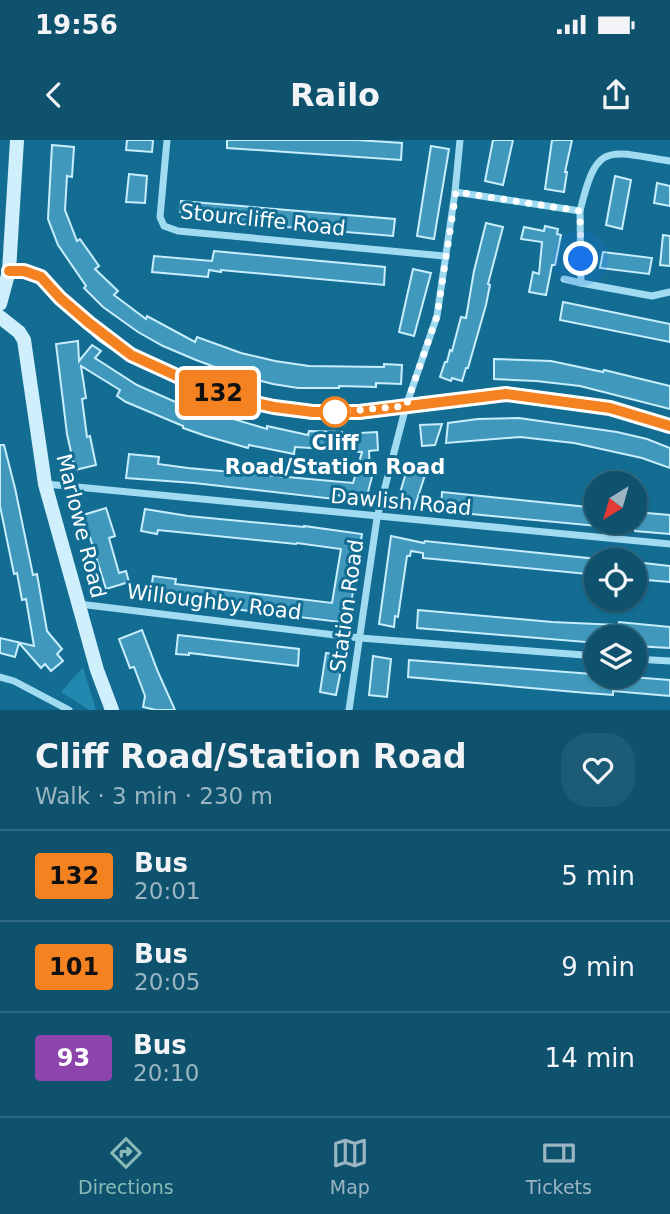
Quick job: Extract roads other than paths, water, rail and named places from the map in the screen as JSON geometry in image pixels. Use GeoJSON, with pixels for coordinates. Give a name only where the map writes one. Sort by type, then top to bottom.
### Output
{"type":"FeatureCollection","features":[{"type":"Feature","properties":{"kind":"street"},"geometry":{"type":"LineString","coordinates":[[0,304],[9,271],[18,140]]}},
{"type":"Feature","properties":{"kind":"street","name":"Stourcliffe Road"},"geometry":{"type":"LineString","coordinates":[[167,140],[160,217],[164,226],[178,230],[444,256]]}},
{"type":"Feature","properties":{"kind":"street","name":"Station Road"},"geometry":{"type":"LineString","coordinates":[[349,710],[377,517],[406,406],[437,316],[444,256],[456,192],[460,140]]}},
{"type":"Feature","properties":{"kind":"street"},"geometry":{"type":"LineString","coordinates":[[581,283],[580,211],[589,176],[599,161],[608,154],[621,153],[670,161]]}},
{"type":"Feature","properties":{"kind":"street"},"geometry":{"type":"LineString","coordinates":[[456,192],[580,211]]}},
{"type":"Feature","properties":{"kind":"street"},"geometry":{"type":"LineString","coordinates":[[9,271],[24,271],[41,277],[60,298],[122,349],[201,387],[274,407],[313,412],[359,412],[506,394],[610,408],[670,426]]}},
{"type":"Feature","properties":{"kind":"street"},"geometry":{"type":"LineString","coordinates":[[564,279],[652,296],[670,292]]}},
{"type":"Feature","properties":{"kind":"street","name":"Marlowe Road"},"geometry":{"type":"LineString","coordinates":[[0,317],[19,332],[24,340],[45,484],[97,670],[112,710]]}},
{"type":"Feature","properties":{"kind":"street","name":"Dawlish Road"},"geometry":{"type":"LineString","coordinates":[[45,484],[670,544]]}},
{"type":"Feature","properties":{"kind":"street","name":"Willoughby Road"},"geometry":{"type":"LineString","coordinates":[[78,604],[360,638],[584,655]]}},
{"type":"Feature","properties":{"kind":"street"},"geometry":{"type":"LineString","coordinates":[[647,660],[670,661]]}},
{"type":"Feature","properties":{"kind":"street"},"geometry":{"type":"LineString","coordinates":[[0,677],[14,681],[68,710]]}},
{"type":"Feature","properties":{"kind":"place","name":"Cliff Road/Station Road"},"geometry":{"type":"Point","coordinates":[335,412]}}]}
